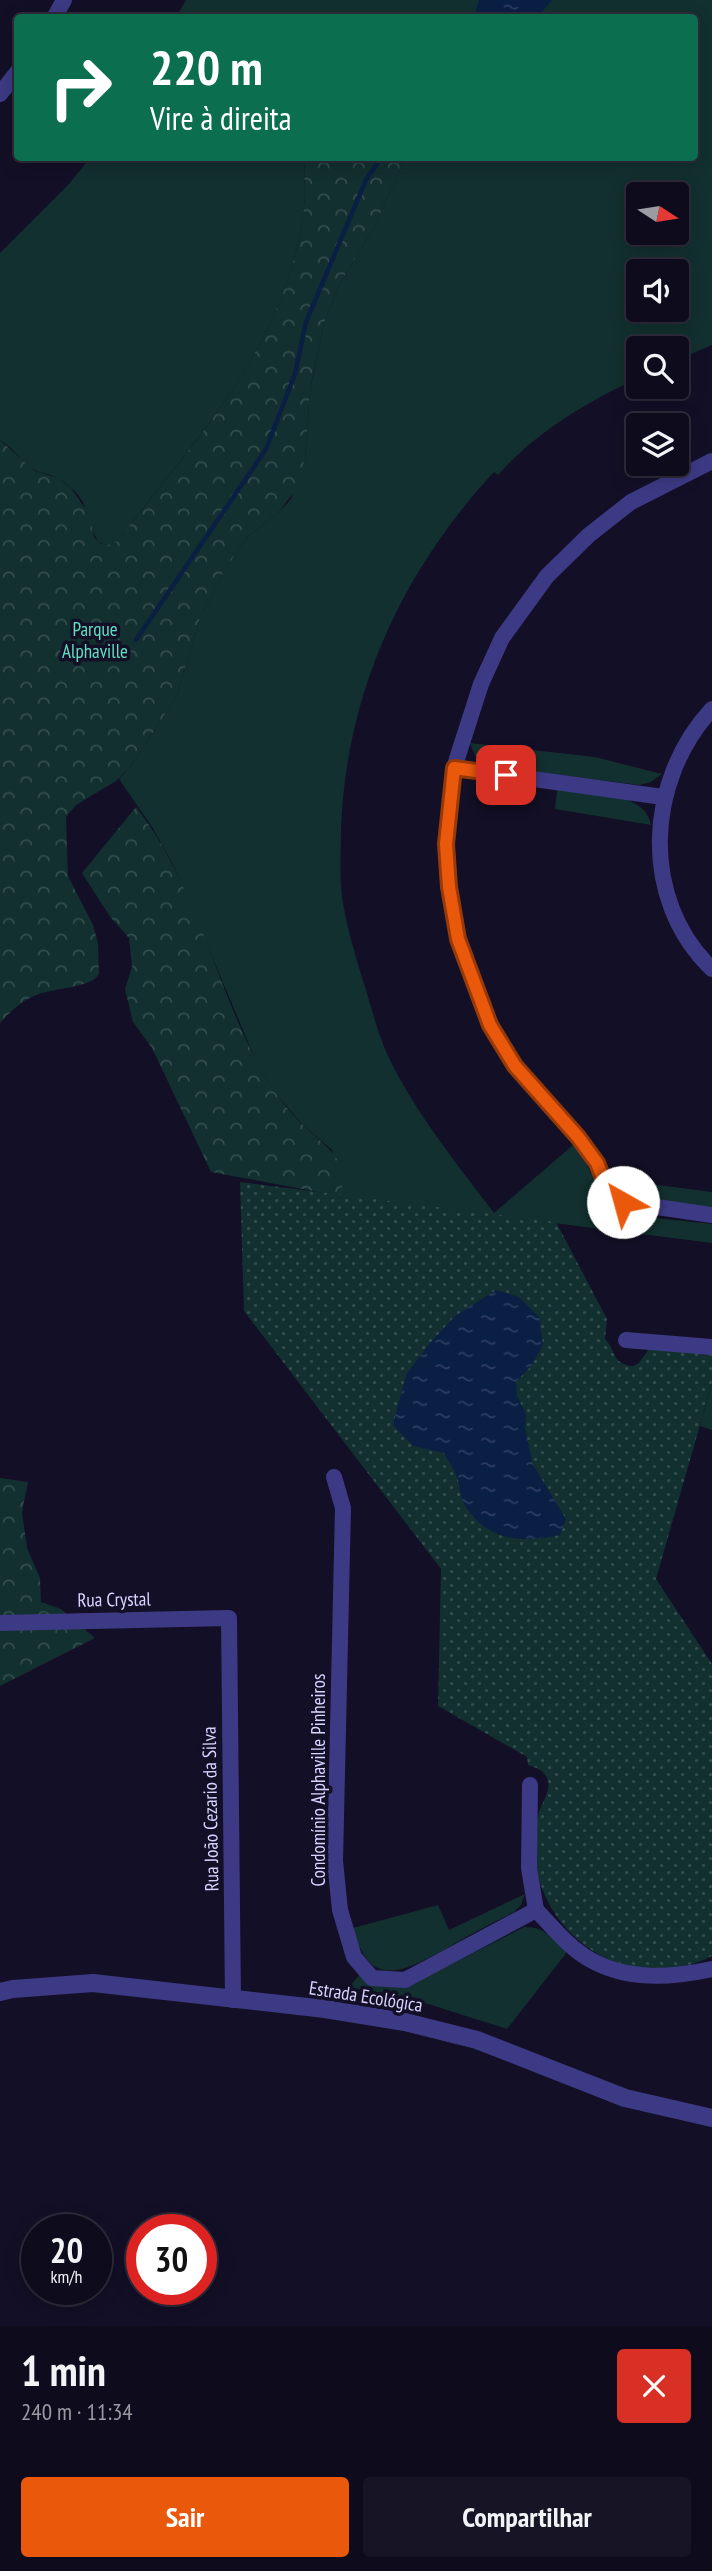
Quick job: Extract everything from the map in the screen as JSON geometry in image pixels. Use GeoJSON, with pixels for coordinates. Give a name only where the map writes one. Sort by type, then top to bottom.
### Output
{"type":"FeatureCollection","features":[{"type":"Feature","properties":{"kind":"street"},"geometry":{"type":"LineString","coordinates":[[0,93],[14,76]]}},
{"type":"Feature","properties":{"kind":"street"},"geometry":{"type":"LineString","coordinates":[[712,461],[631,502],[589,535],[547,576],[502,638],[481,684],[454,768],[446,844],[449,887],[458,939],[490,1025],[515,1066],[578,1137],[597,1163],[607,1188],[623,1202],[712,1215]]}},
{"type":"Feature","properties":{"kind":"street"},"geometry":{"type":"LineString","coordinates":[[712,709],[697,725],[676,761],[663,797],[659,836],[663,878],[678,924],[712,969]]}},
{"type":"Feature","properties":{"kind":"street"},"geometry":{"type":"LineString","coordinates":[[454,768],[663,797]]}},
{"type":"Feature","properties":{"kind":"street"},"geometry":{"type":"LineString","coordinates":[[626,1340],[712,1347]]}},
{"type":"Feature","properties":{"kind":"street","name":"Condomínio Alphaville Pinheiros"},"geometry":{"type":"LineString","coordinates":[[334,1477],[343,1508],[335,1861],[340,1910],[354,1957],[372,1978],[405,1980],[536,1910]]}},
{"type":"Feature","properties":{"kind":"street","name":"Rua Crystal"},"geometry":{"type":"LineString","coordinates":[[0,1622],[229,1618]]}},
{"type":"Feature","properties":{"kind":"street","name":"Rua João Cezario da Silva"},"geometry":{"type":"LineString","coordinates":[[229,1618],[233,2000]]}},
{"type":"Feature","properties":{"kind":"street"},"geometry":{"type":"LineString","coordinates":[[530,1785],[529,1868],[536,1910],[570,1945],[588,1958],[616,1971],[655,1977],[712,1969]]}},
{"type":"Feature","properties":{"kind":"street","name":"Estrada Ecológica"},"geometry":{"type":"LineString","coordinates":[[0,1992],[93,1983],[325,2009],[417,2025],[477,2040],[625,2098],[712,2118]]}},
{"type":"Feature","properties":{"kind":"green space"},"geometry":{"type":"Polygon","coordinates":[[[186,0],[712,0],[712,345],[689,355],[689,336],[626,336],[626,384],[564,419],[529,445],[498,475],[494,472],[461,510],[432,550],[406,593],[367,682],[345,779],[340,866],[343,903],[350,936],[386,1052],[425,1120],[494,1213],[573,1145],[604,1196],[612,1204],[654,1218],[712,1224],[712,1243],[340,1196],[332,1150],[304,1126],[274,1092],[256,1061],[174,866],[152,827],[119,779],[131,766],[177,696],[200,618],[224,571],[247,537],[291,499],[305,459],[310,391],[324,323],[339,285],[375,225],[404,161],[698,161],[698,14],[178,14],[186,0]]]}},
{"type":"Feature","properties":{"kind":"green space"},"geometry":{"type":"Polygon","coordinates":[[[88,161],[306,161],[304,208],[297,248],[284,291],[266,331],[223,404],[118,541],[109,545],[102,544],[97,539],[83,503],[74,490],[56,477],[33,469],[0,440],[0,253],[68,185],[88,161]]]}},
{"type":"Feature","properties":{"kind":"green space","name":"Parque Alphaville"},"geometry":{"type":"Polygon","coordinates":[[[306,161],[404,161],[375,225],[339,285],[324,323],[310,390],[305,459],[295,491],[278,513],[247,537],[224,571],[200,618],[177,696],[131,766],[116,781],[76,805],[66,817],[68,876],[93,925],[98,943],[99,974],[88,982],[29,998],[0,1023],[0,440],[35,471],[58,478],[71,488],[89,514],[94,537],[101,544],[108,545],[118,541],[223,404],[266,331],[284,291],[297,248],[304,208],[306,161]]]}},
{"type":"Feature","properties":{"kind":"green space"},"geometry":{"type":"Polygon","coordinates":[[[470,743],[595,757],[662,774],[651,782],[639,785],[490,766],[475,756],[470,743]]]}},
{"type":"Feature","properties":{"kind":"green space"},"geometry":{"type":"Polygon","coordinates":[[[557,790],[626,800],[638,805],[647,814],[651,825],[555,809],[557,790]]]}},
{"type":"Feature","properties":{"kind":"green space"},"geometry":{"type":"Polygon","coordinates":[[[136,807],[158,838],[176,871],[249,1047],[267,1080],[289,1110],[328,1148],[341,1167],[343,1177],[340,1196],[211,1172],[152,1048],[133,1022],[125,989],[132,967],[129,938],[111,918],[82,873],[136,807]]]}},
{"type":"Feature","properties":{"kind":"green space"},"geometry":{"type":"Polygon","coordinates":[[[611,1179],[712,1192],[712,1208],[623,1194],[611,1179]]]}},
{"type":"Feature","properties":{"kind":"green space"},"geometry":{"type":"Polygon","coordinates":[[[240,1182],[556,1222],[607,1319],[605,1339],[621,1363],[633,1366],[639,1363],[649,1349],[712,1353],[712,1383],[656,1579],[712,1664],[712,1956],[685,1966],[659,1969],[633,1967],[608,1959],[585,1946],[566,1928],[550,1906],[537,1873],[535,1848],[538,1816],[549,1785],[547,1778],[541,1770],[528,1765],[527,1757],[438,1706],[441,1569],[244,1311],[240,1182]]]}},
{"type":"Feature","properties":{"kind":"green space"},"geometry":{"type":"Polygon","coordinates":[[[712,1383],[712,1430],[700,1426],[712,1383]]]}},
{"type":"Feature","properties":{"kind":"green space"},"geometry":{"type":"Polygon","coordinates":[[[0,1478],[28,1482],[22,1512],[27,1548],[40,1578],[41,1602],[61,1609],[95,1638],[0,1686],[0,1478]]]}},
{"type":"Feature","properties":{"kind":"green space"},"geometry":{"type":"Polygon","coordinates":[[[525,1894],[521,1905],[513,1913],[425,1960],[398,1970],[376,1967],[367,1959],[353,1928],[438,1905],[449,1930],[525,1894]]]}},
{"type":"Feature","properties":{"kind":"green space"},"geometry":{"type":"Polygon","coordinates":[[[524,1927],[543,1931],[567,1952],[507,2029],[428,2004],[349,1987],[360,1974],[422,1979],[524,1927]]]}},
{"type":"Feature","properties":{"kind":"water"},"geometry":{"type":"Polygon","coordinates":[[[479,0],[552,0],[540,14],[475,14],[479,0]]]}},
{"type":"Feature","properties":{"kind":"water"},"geometry":{"type":"Polygon","coordinates":[[[496,1290],[519,1297],[539,1317],[543,1345],[532,1365],[516,1382],[517,1396],[526,1414],[525,1427],[533,1465],[566,1519],[560,1535],[518,1539],[494,1533],[473,1517],[464,1504],[457,1477],[444,1453],[413,1446],[393,1425],[406,1375],[430,1343],[455,1316],[496,1290]]]}},
{"type":"Feature","properties":{"kind":"waterway"},"geometry":{"type":"LineString","coordinates":[[136,640],[266,449],[295,374],[306,322],[366,180],[379,161]]}},
{"type":"Feature","properties":{"kind":"route"},"geometry":{"type":"LineString","coordinates":[[506,775],[454,768],[446,844],[449,887],[458,939],[490,1025],[515,1066],[578,1137],[597,1163],[607,1188],[623,1202]]}}]}
